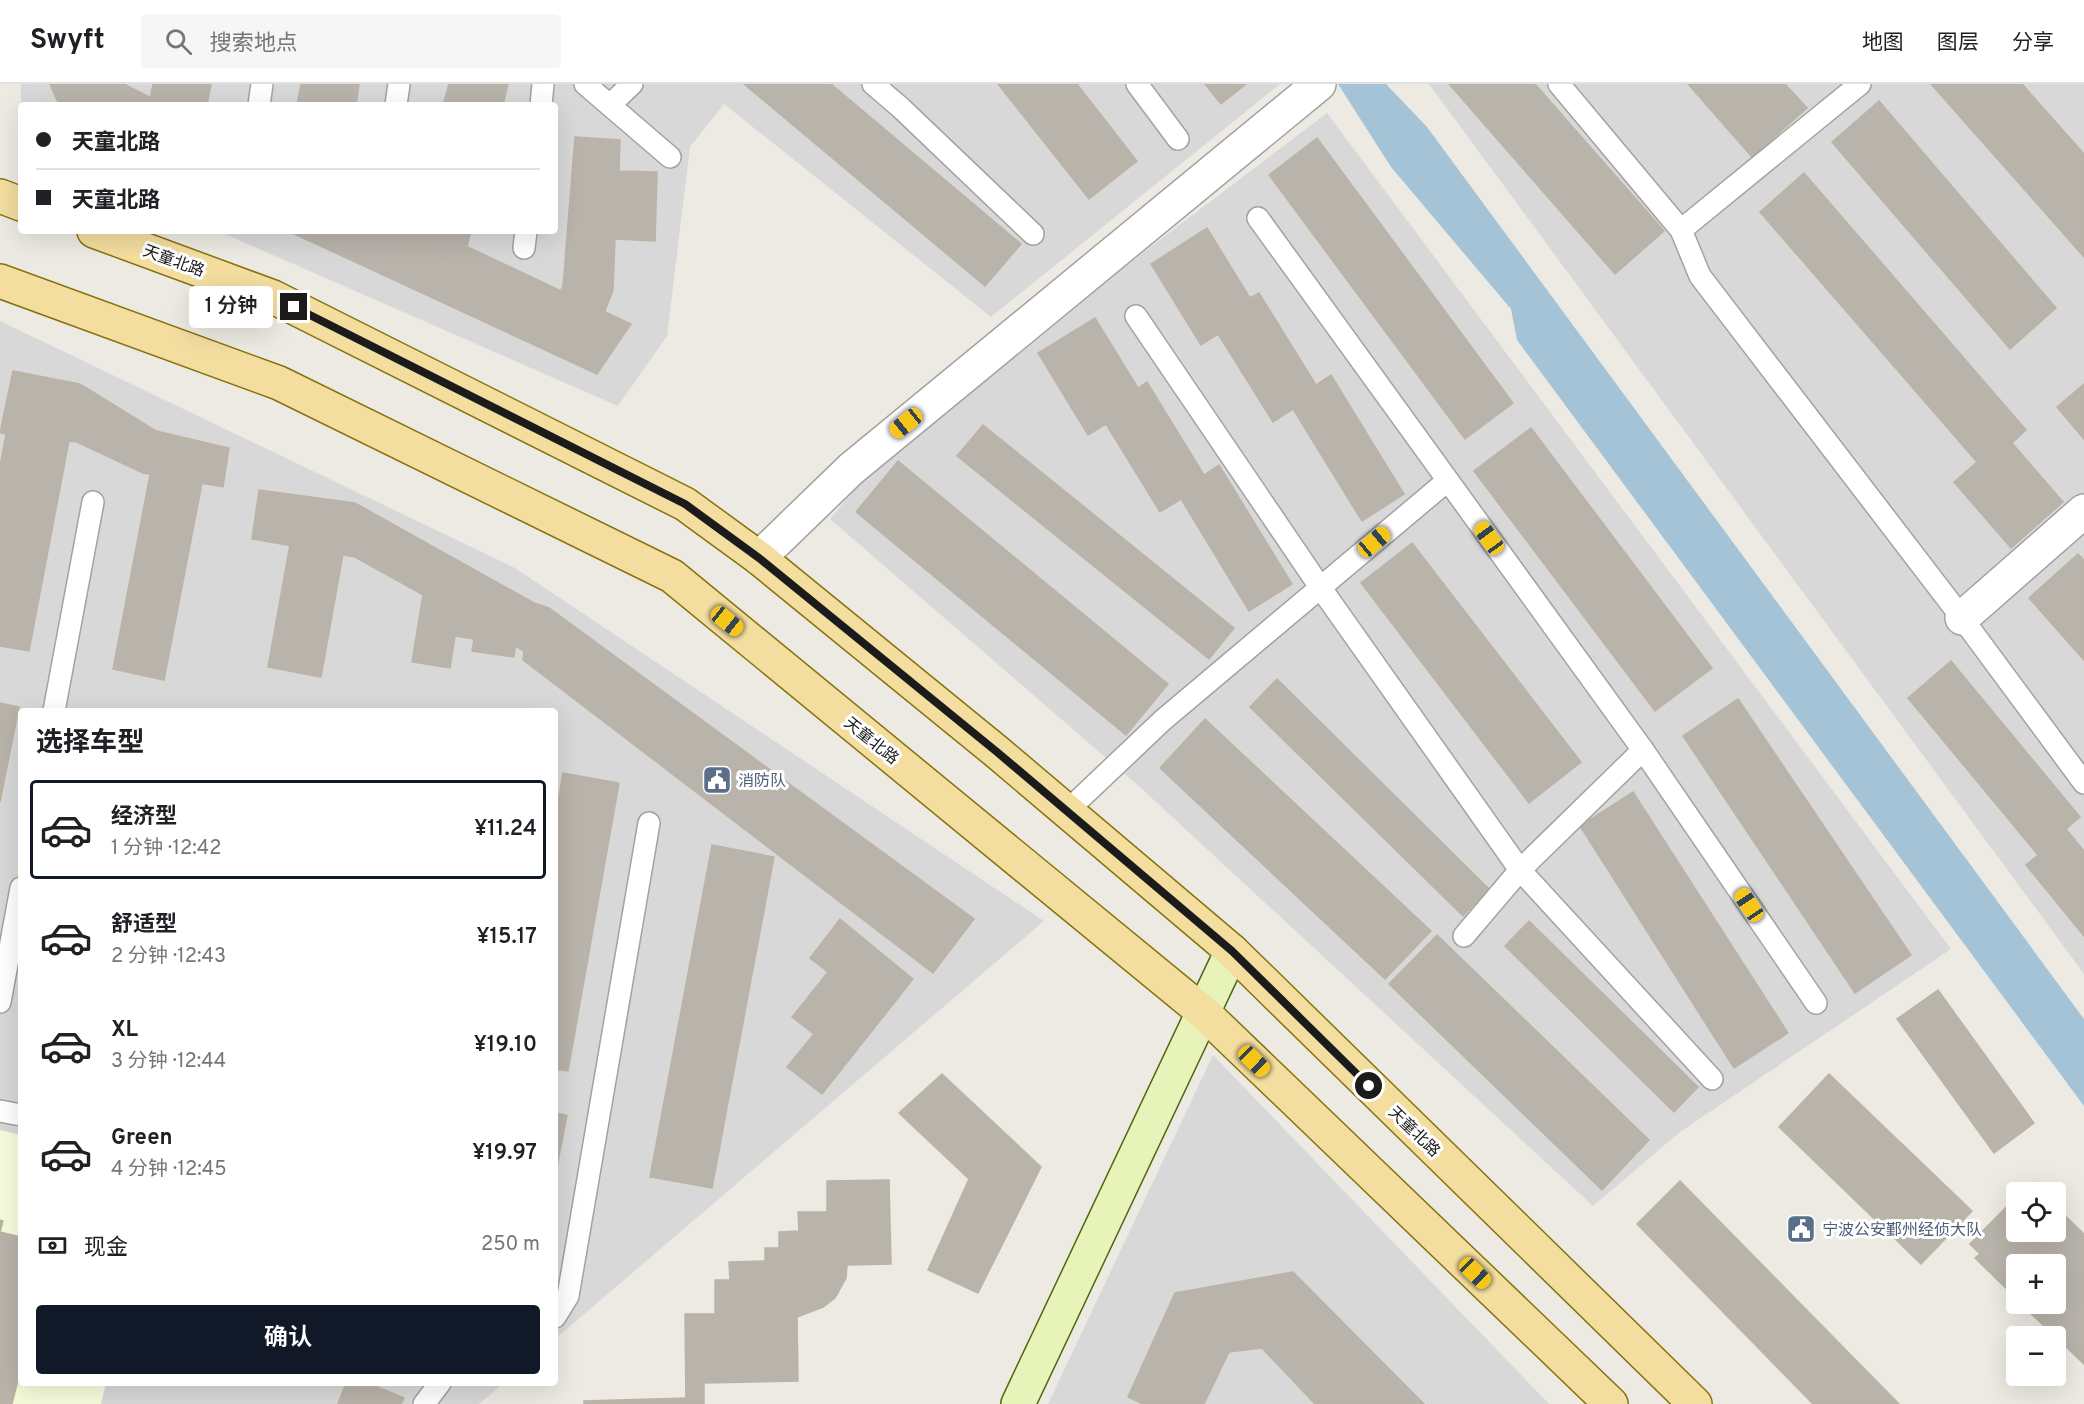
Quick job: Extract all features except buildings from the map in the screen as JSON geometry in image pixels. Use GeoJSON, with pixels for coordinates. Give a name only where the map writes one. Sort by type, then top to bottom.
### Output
{"type":"FeatureCollection","features":[{"type":"Feature","properties":{"kind":"main road"},"geometry":{"type":"LineString","coordinates":[[0,196],[18,203]]}},
{"type":"Feature","properties":{"kind":"main road","name":"天童北路"},"geometry":{"type":"LineString","coordinates":[[102,234],[273,297],[685,504],[759,558],[1067,811],[1232,951],[1695,1404]]}},
{"type":"Feature","properties":{"kind":"main road","name":"天童北路"},"geometry":{"type":"LineString","coordinates":[[0,281],[279,383],[672,576],[1203,1012],[1611,1404]]}},
{"type":"Feature","properties":{"kind":"street"},"geometry":{"type":"LineString","coordinates":[[759,558],[851,469],[1319,84]]}},
{"type":"Feature","properties":{"kind":"street"},"geometry":{"type":"LineString","coordinates":[[1962,618],[2084,511]]}},
{"type":"Feature","properties":{"kind":"street"},"geometry":{"type":"LineString","coordinates":[[1018,1404],[1232,951]]}},
{"type":"Feature","properties":{"kind":"lane"},"geometry":{"type":"LineString","coordinates":[[259,102],[262,84]]}},
{"type":"Feature","properties":{"kind":"lane"},"geometry":{"type":"LineString","coordinates":[[396,102],[399,84]]}},
{"type":"Feature","properties":{"kind":"lane"},"geometry":{"type":"LineString","coordinates":[[541,102],[543,84]]}},
{"type":"Feature","properties":{"kind":"lane"},"geometry":{"type":"LineString","coordinates":[[585,84],[670,157]]}},
{"type":"Feature","properties":{"kind":"lane"},"geometry":{"type":"LineString","coordinates":[[610,105],[632,84]]}},
{"type":"Feature","properties":{"kind":"lane"},"geometry":{"type":"LineString","coordinates":[[873,84],[1033,234]]}},
{"type":"Feature","properties":{"kind":"lane"},"geometry":{"type":"LineString","coordinates":[[1137,84],[1178,139]]}},
{"type":"Feature","properties":{"kind":"lane"},"geometry":{"type":"LineString","coordinates":[[1559,84],[1681,230],[1700,276],[1962,618],[2084,783]]}},
{"type":"Feature","properties":{"kind":"lane"},"geometry":{"type":"LineString","coordinates":[[1681,230],[1860,84]]}},
{"type":"Feature","properties":{"kind":"lane"},"geometry":{"type":"LineString","coordinates":[[1258,218],[1643,750],[1816,1003]]}},
{"type":"Feature","properties":{"kind":"lane"},"geometry":{"type":"LineString","coordinates":[[1136,316],[1320,587],[1520,870],[1712,1079]]}},
{"type":"Feature","properties":{"kind":"lane"},"geometry":{"type":"LineString","coordinates":[[1067,811],[1163,720],[1447,481]]}},
{"type":"Feature","properties":{"kind":"lane"},"geometry":{"type":"LineString","coordinates":[[55,708],[93,502]]}},
{"type":"Feature","properties":{"kind":"lane"},"geometry":{"type":"LineString","coordinates":[[1464,936],[1520,870],[1643,750]]}},
{"type":"Feature","properties":{"kind":"lane"},"geometry":{"type":"LineString","coordinates":[[558,1312],[567,1296],[649,823]]}},
{"type":"Feature","properties":{"kind":"lane"},"geometry":{"type":"LineString","coordinates":[[0,1002],[18,904]]}},
{"type":"Feature","properties":{"kind":"lane"},"geometry":{"type":"LineString","coordinates":[[0,1111],[18,1114]]}},
{"type":"Feature","properties":{"kind":"lane"},"geometry":{"type":"LineString","coordinates":[[424,1404],[438,1386]]}},
{"type":"Feature","properties":{"kind":"shaded area"},"geometry":{"type":"Polygon","coordinates":[[[21,84],[1280,84],[991,317],[724,104],[690,147],[667,336],[618,406],[225,234],[558,234],[558,102],[21,102],[21,84]]]}},
{"type":"Feature","properties":{"kind":"shaded area"},"geometry":{"type":"Polygon","coordinates":[[[1429,84],[2084,84],[2084,974],[1429,84]]]}},
{"type":"Feature","properties":{"kind":"shaded area"},"geometry":{"type":"Polygon","coordinates":[[[1327,113],[1951,949],[1680,1132],[1593,1206],[1142,789],[830,519],[880,458],[924,419],[1327,113]]]}},
{"type":"Feature","properties":{"kind":"shaded area"},"geometry":{"type":"Polygon","coordinates":[[[0,321],[515,568],[1044,921],[558,1336],[558,708],[18,708],[18,1386],[500,1386],[479,1404],[0,1404],[0,321]]]}},
{"type":"Feature","properties":{"kind":"shaded area"},"geometry":{"type":"Polygon","coordinates":[[[1213,1055],[1549,1404],[1048,1404],[1213,1055]]]}},
{"type":"Feature","properties":{"kind":"shaded area"},"geometry":{"type":"Polygon","coordinates":[[[0,1130],[18,1134],[18,1386],[105,1386],[101,1404],[0,1404],[0,1130]]]}},
{"type":"Feature","properties":{"kind":"water"},"geometry":{"type":"Polygon","coordinates":[[[1338,84],[1386,84],[1427,127],[2084,1019],[2084,1106],[1517,340],[1511,309],[1391,167],[1338,84]]]}},
{"type":"Feature","properties":{"kind":"place","name":"消防队"},"geometry":{"type":"Point","coordinates":[717,780]}},
{"type":"Feature","properties":{"kind":"place","name":"宁波公安鄞州经侦大队"},"geometry":{"type":"Point","coordinates":[1801,1229]}},
{"type":"Feature","properties":{"kind":"route"},"geometry":{"type":"LineString","coordinates":[[294,307],[685,504],[759,558],[997,752],[1232,951],[1369,1086]]}}]}
